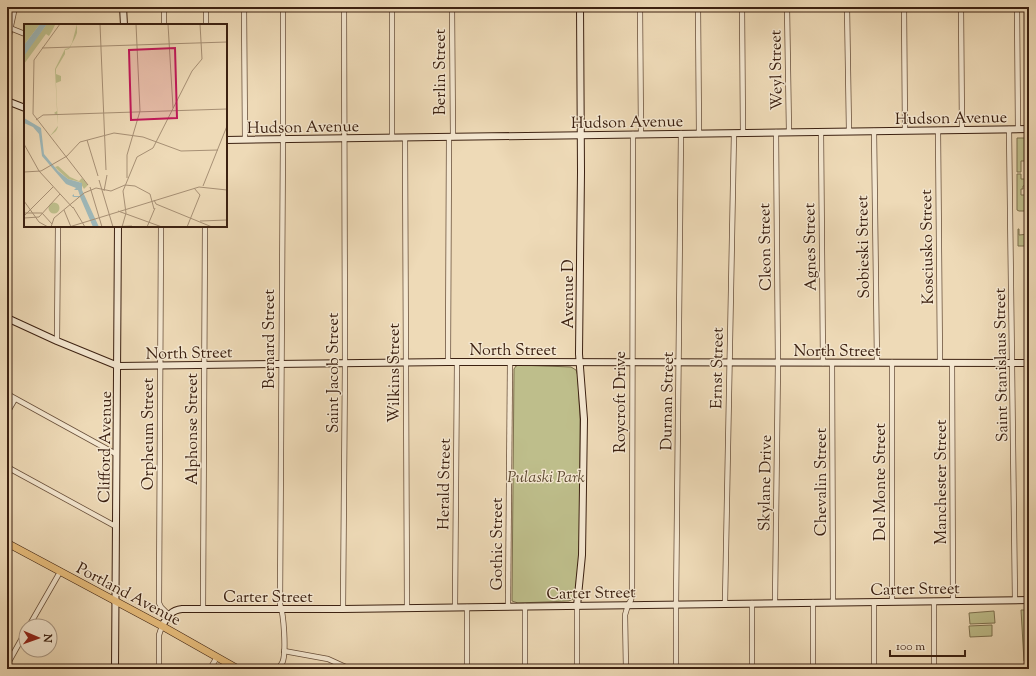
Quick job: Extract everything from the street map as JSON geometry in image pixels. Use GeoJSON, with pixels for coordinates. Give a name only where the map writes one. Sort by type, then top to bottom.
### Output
{"type":"FeatureCollection","features":[{"type":"Feature","properties":{"kind":"main road"},"geometry":{"type":"LineString","coordinates":[[123,7],[124,24]]}},
{"type":"Feature","properties":{"kind":"main road","name":"Avenue D"},"geometry":{"type":"LineString","coordinates":[[577,606],[583,543],[584,419],[580,363],[580,7]]}},
{"type":"Feature","properties":{"kind":"main road"},"geometry":{"type":"LineString","coordinates":[[7,101],[24,108]]}},
{"type":"Feature","properties":{"kind":"main road","name":"Hudson Avenue"},"geometry":{"type":"LineString","coordinates":[[227,140],[1029,129]]}},
{"type":"Feature","properties":{"kind":"main road","name":"Clifford Avenue"},"geometry":{"type":"LineString","coordinates":[[115,669],[118,227]]}},
{"type":"Feature","properties":{"kind":"main road","name":"North Street"},"geometry":{"type":"LineString","coordinates":[[7,318],[118,366],[406,362],[1029,363]]}},
{"type":"Feature","properties":{"kind":"main road","name":"Portland Avenue"},"geometry":{"type":"LineString","coordinates":[[7,543],[162,626],[238,669]]}},
{"type":"Feature","properties":{"kind":"main road","name":"Carter Street"},"geometry":{"type":"LineString","coordinates":[[169,615],[179,609],[343,609],[1029,600]]}},
{"type":"Feature","properties":{"kind":"main road"},"geometry":{"type":"LineString","coordinates":[[162,626],[169,615]]}},
{"type":"Feature","properties":{"kind":"street"},"geometry":{"type":"LineString","coordinates":[[7,44],[15,7]]}},
{"type":"Feature","properties":{"kind":"street"},"geometry":{"type":"LineString","coordinates":[[164,7],[164,24]]}},
{"type":"Feature","properties":{"kind":"street"},"geometry":{"type":"LineString","coordinates":[[206,7],[206,24]]}},
{"type":"Feature","properties":{"kind":"street"},"geometry":{"type":"LineString","coordinates":[[244,7],[245,139]]}},
{"type":"Feature","properties":{"kind":"street","name":"Bernard Street"},"geometry":{"type":"LineString","coordinates":[[278,669],[283,661],[284,651],[283,614],[280,604],[283,7]]}},
{"type":"Feature","properties":{"kind":"street","name":"Saint Jacob Street"},"geometry":{"type":"LineString","coordinates":[[343,609],[345,363],[344,7]]}},
{"type":"Feature","properties":{"kind":"street"},"geometry":{"type":"LineString","coordinates":[[392,7],[392,138]]}},
{"type":"Feature","properties":{"kind":"street","name":"Berlin Street"},"geometry":{"type":"LineString","coordinates":[[451,137],[452,7]]}},
{"type":"Feature","properties":{"kind":"street"},"geometry":{"type":"LineString","coordinates":[[640,7],[641,134]]}},
{"type":"Feature","properties":{"kind":"street"},"geometry":{"type":"LineString","coordinates":[[698,7],[699,134]]}},
{"type":"Feature","properties":{"kind":"street"},"geometry":{"type":"LineString","coordinates":[[742,7],[743,133]]}},
{"type":"Feature","properties":{"kind":"street","name":"Weyl Street"},"geometry":{"type":"LineString","coordinates":[[787,7],[789,132]]}},
{"type":"Feature","properties":{"kind":"street"},"geometry":{"type":"LineString","coordinates":[[847,7],[849,131]]}},
{"type":"Feature","properties":{"kind":"street"},"geometry":{"type":"LineString","coordinates":[[904,7],[905,130]]}},
{"type":"Feature","properties":{"kind":"street"},"geometry":{"type":"LineString","coordinates":[[961,7],[962,130]]}},
{"type":"Feature","properties":{"kind":"street"},"geometry":{"type":"LineString","coordinates":[[1018,7],[1018,129]]}},
{"type":"Feature","properties":{"kind":"street"},"geometry":{"type":"LineString","coordinates":[[10,28],[24,34]]}},
{"type":"Feature","properties":{"kind":"street","name":"Saint Stanislaus Street"},"geometry":{"type":"LineString","coordinates":[[1009,129],[1015,600]]}},
{"type":"Feature","properties":{"kind":"street","name":"Kosciusko Street"},"geometry":{"type":"LineString","coordinates":[[938,130],[940,363]]}},
{"type":"Feature","properties":{"kind":"street","name":"Sobieski Street"},"geometry":{"type":"LineString","coordinates":[[874,131],[877,362]]}},
{"type":"Feature","properties":{"kind":"street","name":"Cleon Street"},"geometry":{"type":"LineString","coordinates":[[776,132],[778,363]]}},
{"type":"Feature","properties":{"kind":"street","name":"Agnes Street"},"geometry":{"type":"LineString","coordinates":[[821,132],[824,363]]}},
{"type":"Feature","properties":{"kind":"street","name":"Durnan Street"},"geometry":{"type":"LineString","coordinates":[[676,669],[681,133]]}},
{"type":"Feature","properties":{"kind":"street","name":"Ernst Street"},"geometry":{"type":"LineString","coordinates":[[725,603],[734,133]]}},
{"type":"Feature","properties":{"kind":"street","name":"Roycroft Drive"},"geometry":{"type":"LineString","coordinates":[[626,669],[625,615],[632,595],[633,134]]}},
{"type":"Feature","properties":{"kind":"street"},"geometry":{"type":"LineString","coordinates":[[448,362],[451,137]]}},
{"type":"Feature","properties":{"kind":"street","name":"Wilkins Street"},"geometry":{"type":"LineString","coordinates":[[405,138],[407,608]]}},
{"type":"Feature","properties":{"kind":"street"},"geometry":{"type":"LineString","coordinates":[[58,227],[58,341]]}},
{"type":"Feature","properties":{"kind":"street","name":"Orpheum Street"},"geometry":{"type":"LineString","coordinates":[[161,227],[159,602],[161,607],[169,615]]}},
{"type":"Feature","properties":{"kind":"street","name":"Alphonse Street"},"geometry":{"type":"LineString","coordinates":[[203,609],[205,227]]}},
{"type":"Feature","properties":{"kind":"street","name":"Herald Street"},"geometry":{"type":"LineString","coordinates":[[455,607],[458,362]]}},
{"type":"Feature","properties":{"kind":"street","name":"Del Monte Street"},"geometry":{"type":"LineString","coordinates":[[892,362],[892,601]]}},
{"type":"Feature","properties":{"kind":"street","name":"Gothic Street"},"geometry":{"type":"LineString","coordinates":[[508,606],[510,363]]}},
{"type":"Feature","properties":{"kind":"street","name":"Skylane Drive"},"geometry":{"type":"LineString","coordinates":[[775,603],[778,363]]}},
{"type":"Feature","properties":{"kind":"street","name":"Chevalin Street"},"geometry":{"type":"LineString","coordinates":[[832,363],[833,602]]}},
{"type":"Feature","properties":{"kind":"street","name":"Manchester Street"},"geometry":{"type":"LineString","coordinates":[[952,363],[953,601]]}},
{"type":"Feature","properties":{"kind":"street"},"geometry":{"type":"LineString","coordinates":[[7,394],[116,454]]}},
{"type":"Feature","properties":{"kind":"street"},"geometry":{"type":"LineString","coordinates":[[7,413],[15,399]]}},
{"type":"Feature","properties":{"kind":"street"},"geometry":{"type":"LineString","coordinates":[[7,467],[115,526]]}},
{"type":"Feature","properties":{"kind":"street"},"geometry":{"type":"LineString","coordinates":[[34,618],[60,572]]}},
{"type":"Feature","properties":{"kind":"street"},"geometry":{"type":"LineString","coordinates":[[934,601],[934,669]]}},
{"type":"Feature","properties":{"kind":"street"},"geometry":{"type":"LineString","coordinates":[[813,602],[813,669]]}},
{"type":"Feature","properties":{"kind":"street"},"geometry":{"type":"LineString","coordinates":[[874,602],[874,669]]}},
{"type":"Feature","properties":{"kind":"street"},"geometry":{"type":"LineString","coordinates":[[752,603],[752,669]]}},
{"type":"Feature","properties":{"kind":"street"},"geometry":{"type":"LineString","coordinates":[[524,606],[525,669]]}},
{"type":"Feature","properties":{"kind":"street"},"geometry":{"type":"LineString","coordinates":[[577,606],[577,669]]}},
{"type":"Feature","properties":{"kind":"street"},"geometry":{"type":"LineString","coordinates":[[467,607],[467,669]]}},
{"type":"Feature","properties":{"kind":"street"},"geometry":{"type":"LineString","coordinates":[[159,669],[159,635],[162,626]]}},
{"type":"Feature","properties":{"kind":"street"},"geometry":{"type":"LineString","coordinates":[[7,665],[18,645]]}},
{"type":"Feature","properties":{"kind":"street"},"geometry":{"type":"LineString","coordinates":[[284,651],[328,659],[350,669]]}},
{"type":"Feature","properties":{"kind":"street"},"geometry":{"type":"LineString","coordinates":[[210,669],[217,657]]}},
{"type":"Feature","properties":{"kind":"green space"},"geometry":{"type":"Polygon","coordinates":[[[1017,138],[1026,138],[1027,161],[1021,161],[1021,172],[1017,172],[1017,138]]]}},
{"type":"Feature","properties":{"kind":"green space"},"geometry":{"type":"Polygon","coordinates":[[[1017,174],[1021,174],[1021,179],[1026,179],[1026,185],[1023,186],[1023,189],[1021,189],[1021,195],[1029,195],[1029,211],[1017,210],[1017,174]]]}},
{"type":"Feature","properties":{"kind":"green space"},"geometry":{"type":"Polygon","coordinates":[[[1018,229],[1019,235],[1029,234],[1029,246],[1018,246],[1018,229]]]}},
{"type":"Feature","properties":{"kind":"green space","name":"Pulaski Park"},"geometry":{"type":"Polygon","coordinates":[[[519,365],[571,367],[576,370],[578,376],[580,420],[580,549],[575,593],[573,599],[569,601],[518,603],[512,601],[514,369],[519,365]]]}},
{"type":"Feature","properties":{"kind":"green space"},"geometry":{"type":"Polygon","coordinates":[[[1021,610],[1029,610],[1029,666],[1024,661],[1021,610]]]}},
{"type":"Feature","properties":{"kind":"green space"},"geometry":{"type":"Polygon","coordinates":[[[994,611],[995,623],[970,624],[969,613],[994,611]]]}},
{"type":"Feature","properties":{"kind":"green space"},"geometry":{"type":"Polygon","coordinates":[[[992,625],[992,636],[970,637],[969,626],[992,625]]]}}]}
